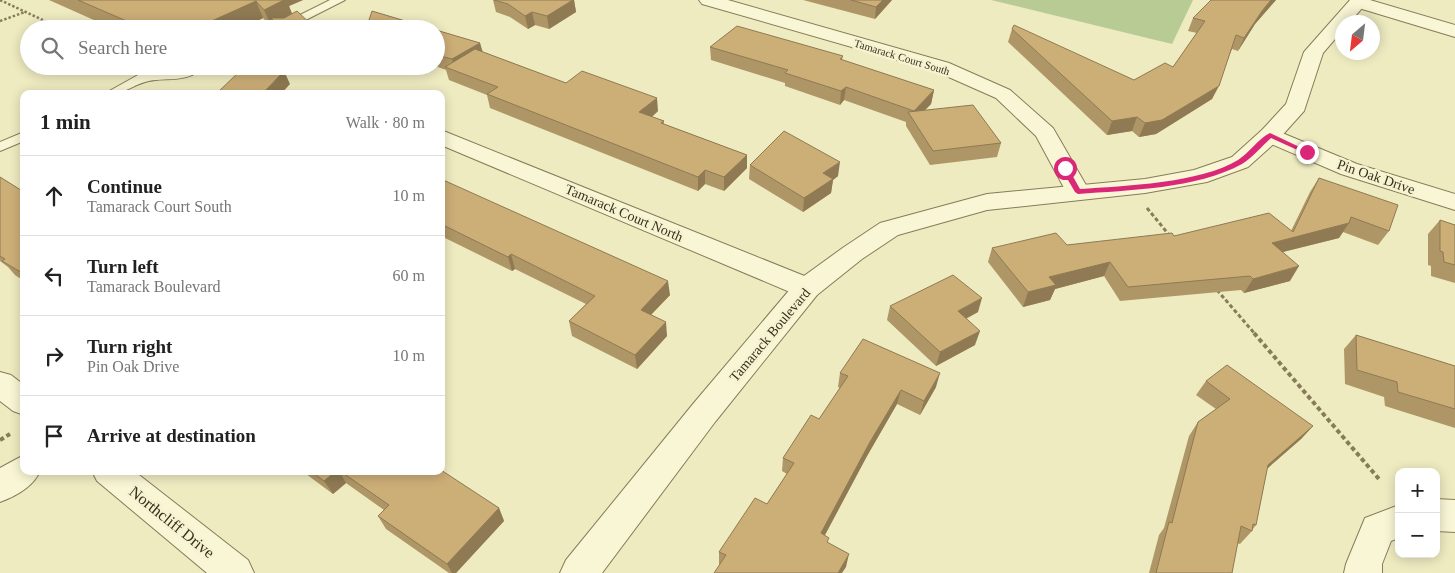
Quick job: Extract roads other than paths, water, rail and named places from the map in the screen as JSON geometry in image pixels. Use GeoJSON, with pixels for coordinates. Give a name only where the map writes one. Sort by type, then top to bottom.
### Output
{"type":"FeatureCollection","features":[{"type":"Feature","properties":{"kind":"street","name":"Tamarack Court South"},"geometry":{"type":"LineString","coordinates":[[708,0],[942,67],[1003,94],[1045,133],[1078,192]]}},
{"type":"Feature","properties":{"kind":"street","name":"Tamarack Boulevard"},"geometry":{"type":"LineString","coordinates":[[580,573],[704,413],[807,288],[889,229],[937,214],[987,202],[1145,186],[1199,177],[1240,162],[1270,135],[1296,106],[1314,52],[1359,1]]}},
{"type":"Feature","properties":{"kind":"street"},"geometry":{"type":"LineString","coordinates":[[1359,1],[1455,31]]}},
{"type":"Feature","properties":{"kind":"street","name":"Pin Oak Drive"},"geometry":{"type":"LineString","coordinates":[[1270,135],[1349,169],[1455,202]]}},
{"type":"Feature","properties":{"kind":"street","name":"Tamarack Court North"},"geometry":{"type":"LineString","coordinates":[[445,139],[807,288]]}},
{"type":"Feature","properties":{"kind":"street"},"geometry":{"type":"LineString","coordinates":[[0,384],[20,399]]}},
{"type":"Feature","properties":{"kind":"street"},"geometry":{"type":"LineString","coordinates":[[0,487],[20,473]]}},
{"type":"Feature","properties":{"kind":"street","name":"Northcliff Drive"},"geometry":{"type":"LineString","coordinates":[[114,475],[235,573]]}},
{"type":"Feature","properties":{"kind":"street"},"geometry":{"type":"LineString","coordinates":[[1440,515],[1455,516]]}},
{"type":"Feature","properties":{"kind":"street"},"geometry":{"type":"LineString","coordinates":[[1364,573],[1364,564],[1378,530],[1395,523]]}},
{"type":"Feature","properties":{"kind":"lane"},"geometry":{"type":"LineString","coordinates":[[297,20],[339,0]]}},
{"type":"Feature","properties":{"kind":"lane"},"geometry":{"type":"LineString","coordinates":[[118,90],[143,78],[175,77],[179,75]]}},
{"type":"Feature","properties":{"kind":"lane"},"geometry":{"type":"LineString","coordinates":[[0,147],[20,138]]}}]}
